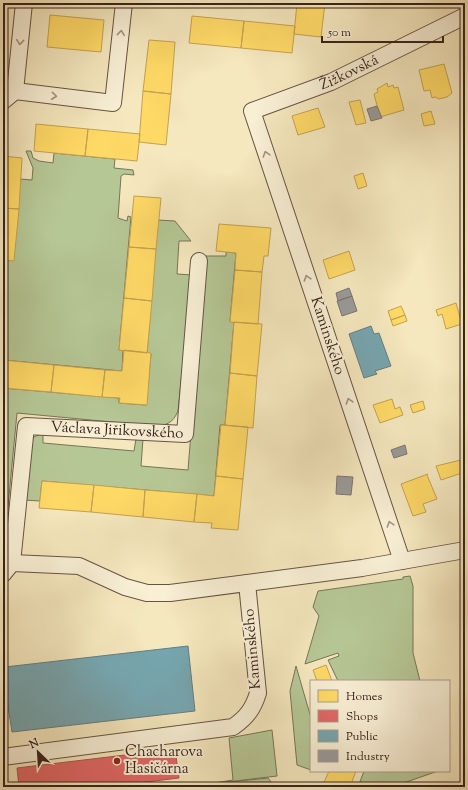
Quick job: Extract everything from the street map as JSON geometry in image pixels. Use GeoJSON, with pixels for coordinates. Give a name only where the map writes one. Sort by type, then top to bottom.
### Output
{"type":"FeatureCollection","features":[{"type":"Feature","properties":{"kind":"street"},"geometry":{"type":"LineString","coordinates":[[24,3],[9,96],[113,102],[124,3]]}},
{"type":"Feature","properties":{"kind":"street","name":"Žižkovská"},"geometry":{"type":"LineString","coordinates":[[252,111],[331,82],[465,16]]}},
{"type":"Feature","properties":{"kind":"street","name":"Kaminského"},"geometry":{"type":"LineString","coordinates":[[252,111],[402,561]]}},
{"type":"Feature","properties":{"kind":"street","name":"Václava Jiřikovského"},"geometry":{"type":"LineString","coordinates":[[7,568],[26,426],[185,434],[199,261]]}},
{"type":"Feature","properties":{"kind":"street"},"geometry":{"type":"LineString","coordinates":[[7,568],[79,566],[125,587],[147,593],[170,593],[402,561],[465,550]]}},
{"type":"Feature","properties":{"kind":"street","name":"Kaminského"},"geometry":{"type":"LineString","coordinates":[[3,757],[233,726],[246,718],[254,707],[258,693],[247,583]]}},
{"type":"Feature","properties":{"kind":"green space"},"geometry":{"type":"Polygon","coordinates":[[[26,151],[31,151],[33,158],[39,161],[53,163],[54,153],[115,159],[114,168],[133,170],[134,175],[124,174],[121,176],[118,218],[127,221],[128,216],[131,217],[119,350],[123,350],[122,371],[3,360],[3,260],[20,179],[32,180],[33,168],[26,151]]]}},
{"type":"Feature","properties":{"kind":"green space"},"geometry":{"type":"Polygon","coordinates":[[[158,220],[175,221],[191,241],[179,241],[177,274],[192,275],[178,411],[169,423],[154,426],[17,413],[3,558],[3,388],[119,398],[119,403],[146,405],[151,354],[147,353],[158,220]]]}},
{"type":"Feature","properties":{"kind":"green space"},"geometry":{"type":"Polygon","coordinates":[[[226,252],[236,253],[230,321],[234,322],[225,425],[220,425],[214,496],[42,481],[40,501],[24,500],[31,441],[34,437],[43,433],[43,443],[134,451],[136,439],[143,439],[141,466],[188,470],[196,371],[202,256],[226,256],[226,252]]]}},
{"type":"Feature","properties":{"kind":"green space"},"geometry":{"type":"Polygon","coordinates":[[[410,576],[413,586],[413,653],[420,680],[338,680],[328,660],[339,656],[338,653],[305,664],[319,616],[313,607],[318,591],[403,579],[403,577],[410,576]]]}},
{"type":"Feature","properties":{"kind":"green space"},"geometry":{"type":"Polygon","coordinates":[[[296,666],[310,715],[310,770],[297,765],[290,691],[296,666]]]}},
{"type":"Feature","properties":{"kind":"green space"},"geometry":{"type":"Polygon","coordinates":[[[272,730],[277,776],[210,784],[268,778],[271,782],[269,787],[189,787],[233,780],[229,738],[272,730]]]}},
{"type":"Feature","properties":{"kind":"green space"},"geometry":{"type":"Polygon","coordinates":[[[364,772],[435,772],[392,787],[358,787],[364,772]]]}},
{"type":"Feature","properties":{"kind":"building: Homes"},"geometry":{"type":"Polygon","coordinates":[[[297,3],[325,3],[321,37],[294,34],[297,3]]]}},
{"type":"Feature","properties":{"kind":"building: Homes"},"geometry":{"type":"Polygon","coordinates":[[[50,15],[104,20],[101,52],[47,47],[50,15]]]}},
{"type":"Feature","properties":{"kind":"building: Homes"},"geometry":{"type":"Polygon","coordinates":[[[192,16],[244,21],[241,48],[189,43],[192,16]]]}},
{"type":"Feature","properties":{"kind":"building: Homes"},"geometry":{"type":"Polygon","coordinates":[[[244,21],[295,26],[292,53],[241,48],[244,21]]]}},
{"type":"Feature","properties":{"kind":"building: Homes"},"geometry":{"type":"Polygon","coordinates":[[[149,40],[175,42],[171,94],[143,91],[149,40]]]}},
{"type":"Feature","properties":{"kind":"building: Homes"},"geometry":{"type":"Polygon","coordinates":[[[444,64],[452,93],[447,97],[439,99],[435,97],[432,98],[430,90],[424,91],[419,70],[444,64]]]}},
{"type":"Feature","properties":{"kind":"building: Homes"},"geometry":{"type":"Polygon","coordinates":[[[387,83],[388,87],[393,85],[394,88],[398,87],[404,110],[380,117],[374,94],[378,92],[377,89],[387,83]]]}},
{"type":"Feature","properties":{"kind":"building: Homes"},"geometry":{"type":"Polygon","coordinates":[[[143,91],[171,94],[166,145],[139,142],[143,91]]]}},
{"type":"Feature","properties":{"kind":"building: Homes"},"geometry":{"type":"Polygon","coordinates":[[[360,100],[366,123],[356,125],[349,102],[360,100]]]}},
{"type":"Feature","properties":{"kind":"building: Homes"},"geometry":{"type":"Polygon","coordinates":[[[318,108],[325,127],[298,135],[292,116],[318,108]]]}},
{"type":"Feature","properties":{"kind":"building: Homes"},"geometry":{"type":"Polygon","coordinates":[[[431,111],[435,124],[424,126],[421,114],[431,111]]]}},
{"type":"Feature","properties":{"kind":"building: Homes"},"geometry":{"type":"Polygon","coordinates":[[[36,124],[88,129],[85,156],[34,151],[36,124]]]}},
{"type":"Feature","properties":{"kind":"building: Homes"},"geometry":{"type":"Polygon","coordinates":[[[88,129],[140,134],[137,161],[85,156],[88,129]]]}},
{"type":"Feature","properties":{"kind":"building: Homes"},"geometry":{"type":"Polygon","coordinates":[[[3,156],[22,158],[19,209],[3,208],[3,156]]]}},
{"type":"Feature","properties":{"kind":"building: Homes"},"geometry":{"type":"Polygon","coordinates":[[[363,173],[367,186],[358,189],[354,176],[363,173]]]}},
{"type":"Feature","properties":{"kind":"building: Homes"},"geometry":{"type":"Polygon","coordinates":[[[134,196],[161,198],[156,249],[129,247],[134,196]]]}},
{"type":"Feature","properties":{"kind":"building: Homes"},"geometry":{"type":"Polygon","coordinates":[[[3,208],[19,209],[14,261],[3,260],[3,208]]]}},
{"type":"Feature","properties":{"kind":"building: Homes"},"geometry":{"type":"Polygon","coordinates":[[[219,224],[271,228],[268,256],[264,256],[262,272],[235,270],[236,253],[216,251],[219,224]]]}},
{"type":"Feature","properties":{"kind":"building: Homes"},"geometry":{"type":"Polygon","coordinates":[[[129,247],[156,249],[152,301],[124,298],[129,247]]]}},
{"type":"Feature","properties":{"kind":"building: Homes"},"geometry":{"type":"Polygon","coordinates":[[[349,251],[355,270],[329,279],[323,260],[349,251]]]}},
{"type":"Feature","properties":{"kind":"building: Homes"},"geometry":{"type":"Polygon","coordinates":[[[235,270],[262,272],[258,324],[230,322],[235,270]]]}},
{"type":"Feature","properties":{"kind":"building: Homes"},"geometry":{"type":"Polygon","coordinates":[[[124,298],[152,301],[147,353],[119,350],[124,298]]]}},
{"type":"Feature","properties":{"kind":"building: Homes"},"geometry":{"type":"Polygon","coordinates":[[[456,303],[462,324],[446,329],[442,314],[438,316],[436,310],[456,303]]]}},
{"type":"Feature","properties":{"kind":"building: Homes"},"geometry":{"type":"Polygon","coordinates":[[[401,306],[405,315],[391,320],[388,311],[401,306]]]}},
{"type":"Feature","properties":{"kind":"building: Homes"},"geometry":{"type":"Polygon","coordinates":[[[405,315],[407,321],[393,326],[391,320],[405,315]]]}},
{"type":"Feature","properties":{"kind":"building: Homes"},"geometry":{"type":"Polygon","coordinates":[[[234,322],[262,324],[257,376],[230,373],[234,322]]]}},
{"type":"Feature","properties":{"kind":"building: Homes"},"geometry":{"type":"Polygon","coordinates":[[[124,350],[151,353],[147,405],[119,403],[120,398],[102,397],[105,370],[122,371],[124,350]]]}},
{"type":"Feature","properties":{"kind":"building: Homes"},"geometry":{"type":"Polygon","coordinates":[[[3,360],[54,365],[51,392],[3,388],[3,360]]]}},
{"type":"Feature","properties":{"kind":"building: Homes"},"geometry":{"type":"Polygon","coordinates":[[[54,365],[105,370],[102,397],[51,392],[54,365]]]}},
{"type":"Feature","properties":{"kind":"building: Homes"},"geometry":{"type":"Polygon","coordinates":[[[230,373],[257,376],[253,428],[225,425],[230,373]]]}},
{"type":"Feature","properties":{"kind":"building: Homes"},"geometry":{"type":"Polygon","coordinates":[[[392,399],[395,409],[400,407],[403,415],[380,423],[373,405],[392,399]]]}},
{"type":"Feature","properties":{"kind":"building: Homes"},"geometry":{"type":"Polygon","coordinates":[[[423,401],[425,409],[413,413],[410,405],[423,401]]]}},
{"type":"Feature","properties":{"kind":"building: Homes"},"geometry":{"type":"Polygon","coordinates":[[[221,425],[248,427],[243,479],[216,476],[221,425]]]}},
{"type":"Feature","properties":{"kind":"building: Homes"},"geometry":{"type":"Polygon","coordinates":[[[465,459],[465,472],[441,480],[436,466],[465,459]]]}},
{"type":"Feature","properties":{"kind":"building: Homes"},"geometry":{"type":"Polygon","coordinates":[[[428,474],[427,475],[437,499],[423,504],[426,512],[413,516],[401,484],[428,474]]]}},
{"type":"Feature","properties":{"kind":"building: Homes"},"geometry":{"type":"Polygon","coordinates":[[[216,476],[243,479],[238,530],[211,528],[212,523],[194,522],[197,494],[214,496],[216,476]]]}},
{"type":"Feature","properties":{"kind":"building: Homes"},"geometry":{"type":"Polygon","coordinates":[[[42,481],[94,485],[91,512],[39,508],[42,481]]]}},
{"type":"Feature","properties":{"kind":"building: Homes"},"geometry":{"type":"Polygon","coordinates":[[[94,485],[145,490],[143,517],[91,512],[94,485]]]}},
{"type":"Feature","properties":{"kind":"building: Homes"},"geometry":{"type":"Polygon","coordinates":[[[145,490],[197,494],[194,522],[143,517],[145,490]]]}},
{"type":"Feature","properties":{"kind":"building: Homes"},"geometry":{"type":"Polygon","coordinates":[[[326,665],[332,680],[317,680],[313,670],[326,665]]]}},
{"type":"Feature","properties":{"kind":"building: Homes"},"geometry":{"type":"Polygon","coordinates":[[[329,772],[356,772],[350,787],[322,787],[329,772]]]}},
{"type":"Feature","properties":{"kind":"building: Shops"},"geometry":{"type":"Polygon","coordinates":[[[175,749],[179,778],[105,787],[19,787],[17,768],[175,749]]]}},
{"type":"Feature","properties":{"kind":"building: Public"},"geometry":{"type":"Polygon","coordinates":[[[371,326],[374,334],[379,333],[391,366],[375,371],[377,374],[364,378],[349,334],[371,326]]]}},
{"type":"Feature","properties":{"kind":"building: Public"},"geometry":{"type":"Polygon","coordinates":[[[188,646],[195,711],[12,732],[6,693],[8,692],[5,667],[188,646]]]}},
{"type":"Feature","properties":{"kind":"building: Industry"},"geometry":{"type":"Polygon","coordinates":[[[377,106],[382,118],[371,121],[367,109],[377,106]]]}},
{"type":"Feature","properties":{"kind":"building: Industry"},"geometry":{"type":"Polygon","coordinates":[[[349,288],[352,296],[338,301],[336,293],[349,288]]]}},
{"type":"Feature","properties":{"kind":"building: Industry"},"geometry":{"type":"Polygon","coordinates":[[[352,296],[357,311],[342,316],[337,301],[352,296]]]}},
{"type":"Feature","properties":{"kind":"building: Industry"},"geometry":{"type":"Polygon","coordinates":[[[405,445],[407,454],[394,458],[391,450],[405,445]]]}},
{"type":"Feature","properties":{"kind":"building: Industry"},"geometry":{"type":"Polygon","coordinates":[[[337,476],[353,477],[351,495],[336,494],[337,476]]]}},
{"type":"Feature","properties":{"kind":"place","name":"Chacharova Hasičárna"},"geometry":{"type":"Point","coordinates":[117,761]}}]}
